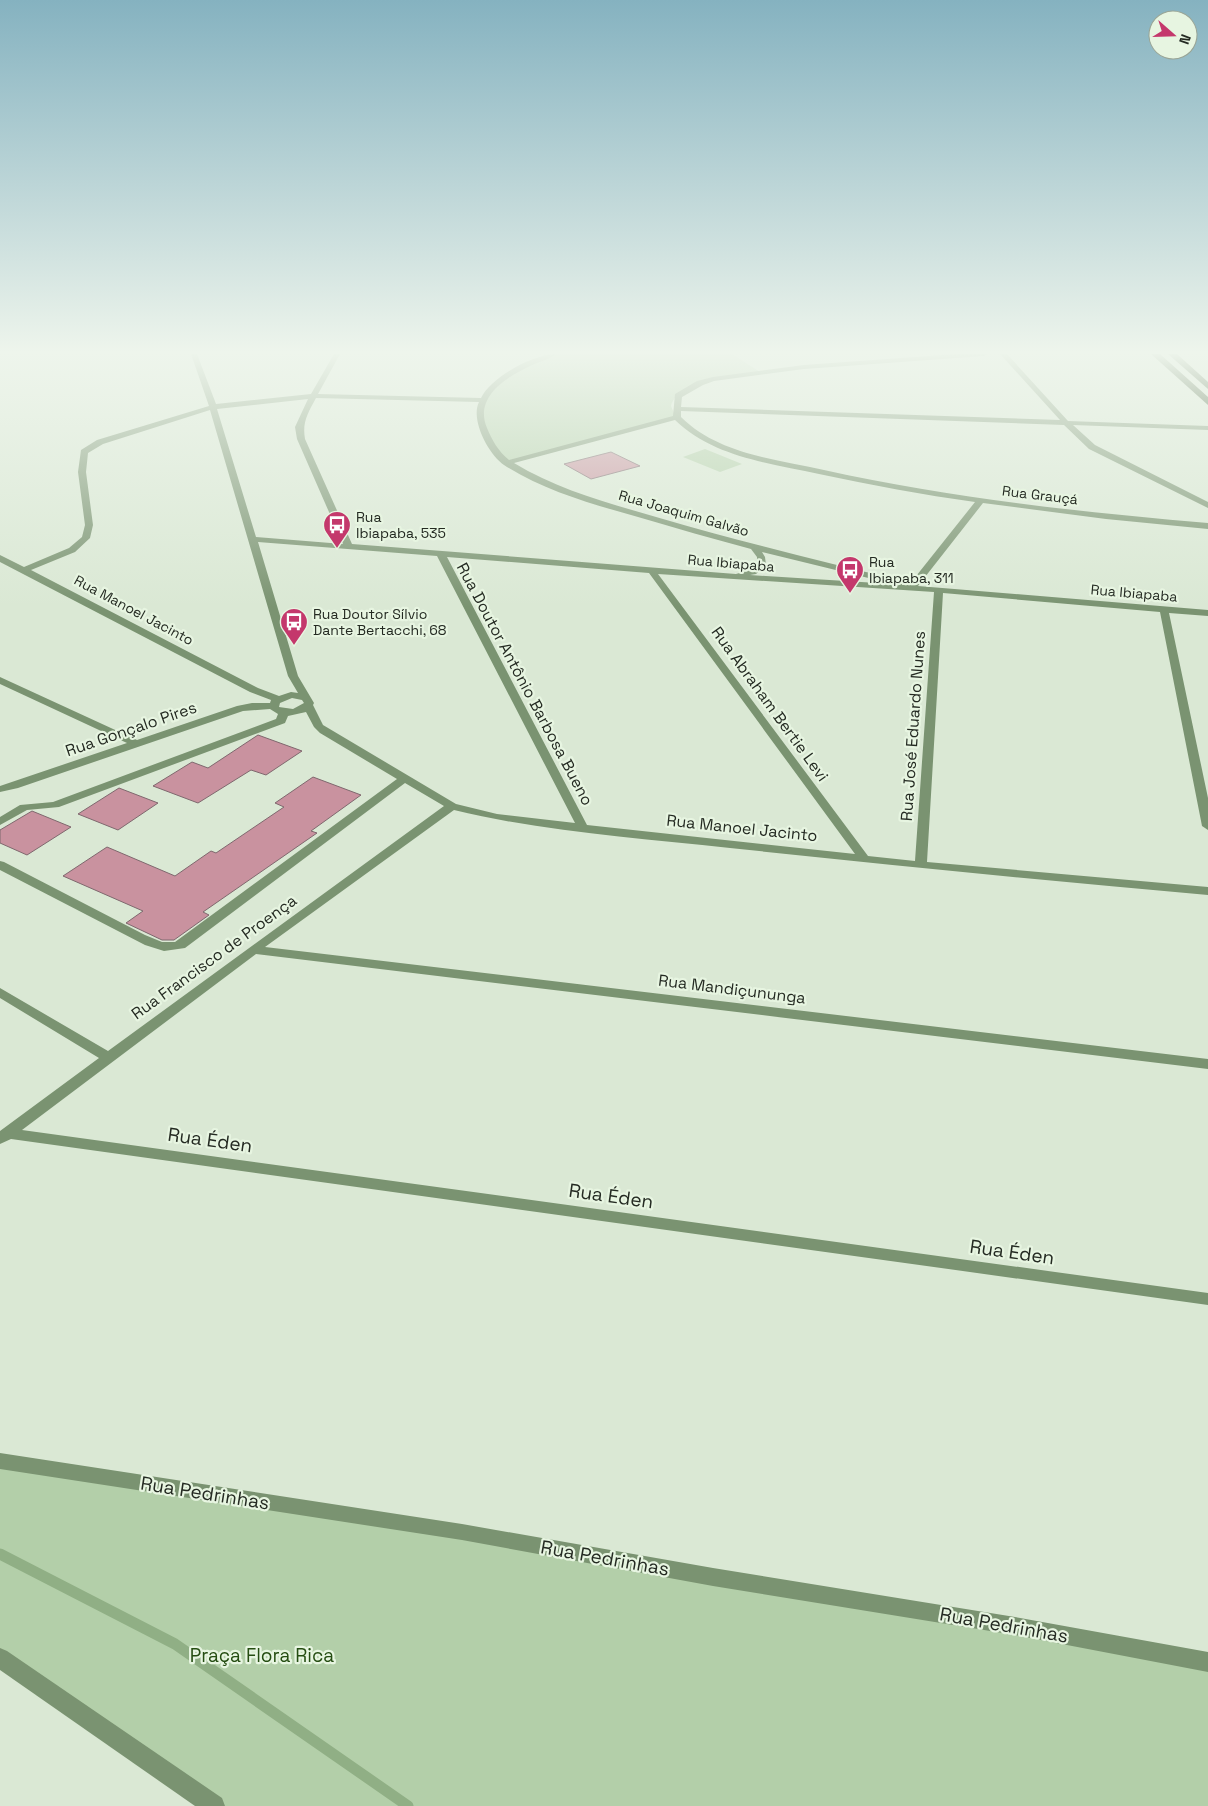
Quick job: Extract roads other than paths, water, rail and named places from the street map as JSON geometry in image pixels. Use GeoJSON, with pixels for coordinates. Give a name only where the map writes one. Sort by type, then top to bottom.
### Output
{"type":"FeatureCollection","features":[{"type":"Feature","properties":{"kind":"street"},"geometry":{"type":"LineString","coordinates":[[24,570],[72,550],[86,538],[89,525],[82,472],[84,452],[100,442],[112,438]]}},
{"type":"Feature","properties":{"kind":"street","name":"Rua Manoel Jacinto"},"geometry":{"type":"LineString","coordinates":[[221,438],[293,676],[319,727],[452,806],[497,817],[583,828],[863,857],[974,871],[1208,891]]}},
{"type":"Feature","properties":{"kind":"street"},"geometry":{"type":"LineString","coordinates":[[302,438],[348,546]]}},
{"type":"Feature","properties":{"kind":"street","name":"Rua Joaquim Galvão"},"geometry":{"type":"LineString","coordinates":[[488,438],[506,462],[553,486],[606,505],[755,548],[912,588]]}},
{"type":"Feature","properties":{"kind":"street"},"geometry":{"type":"LineString","coordinates":[[506,462],[589,438]]}},
{"type":"Feature","properties":{"kind":"street","name":"Rua Grauçá"},"geometry":{"type":"LineString","coordinates":[[702,438],[767,460],[904,489],[980,502],[1070,513],[1208,526]]}},
{"type":"Feature","properties":{"kind":"street"},"geometry":{"type":"LineString","coordinates":[[1084,438],[1103,454],[1208,505]]}},
{"type":"Feature","properties":{"kind":"street"},"geometry":{"type":"LineString","coordinates":[[912,588],[980,502]]}},
{"type":"Feature","properties":{"kind":"street","name":"Rua Ibiapaba"},"geometry":{"type":"LineString","coordinates":[[251,539],[734,577],[926,589],[1208,613]]}},
{"type":"Feature","properties":{"kind":"street"},"geometry":{"type":"LineString","coordinates":[[734,577],[753,572],[761,565],[762,557],[755,548]]}},
{"type":"Feature","properties":{"kind":"street","name":"Rua Doutor Antônio Barbosa Bueno"},"geometry":{"type":"LineString","coordinates":[[440,553],[583,828]]}},
{"type":"Feature","properties":{"kind":"street","name":"Rua Manoel Jacinto"},"geometry":{"type":"LineString","coordinates":[[0,558],[277,702],[277,710],[284,712]]}},
{"type":"Feature","properties":{"kind":"street","name":"Rua Abraham Bertie Levi"},"geometry":{"type":"LineString","coordinates":[[651,570],[863,857]]}},
{"type":"Feature","properties":{"kind":"street","name":"Rua José Eduardo Nunes"},"geometry":{"type":"LineString","coordinates":[[921,864],[938,590]]}},
{"type":"Feature","properties":{"kind":"street"},"geometry":{"type":"LineString","coordinates":[[1164,609],[1208,826]]}},
{"type":"Feature","properties":{"kind":"street"},"geometry":{"type":"LineString","coordinates":[[277,702],[291,685],[293,676]]}},
{"type":"Feature","properties":{"kind":"street"},"geometry":{"type":"LineString","coordinates":[[0,680],[138,744]]}},
{"type":"Feature","properties":{"kind":"street","name":"Rua Gonçalo Pires"},"geometry":{"type":"LineString","coordinates":[[0,789],[14,786],[241,708],[277,702],[297,695],[307,702]]}},
{"type":"Feature","properties":{"kind":"street"},"geometry":{"type":"LineString","coordinates":[[0,822],[24,808],[55,805],[281,721],[284,712],[300,711],[307,702]]}},
{"type":"Feature","properties":{"kind":"street"},"geometry":{"type":"LineString","coordinates":[[0,865],[140,938],[161,947],[171,948],[180,945],[404,779]]}},
{"type":"Feature","properties":{"kind":"street","name":"Rua Francisco de Proença"},"geometry":{"type":"LineString","coordinates":[[4,1136],[253,950],[452,806]]}},
{"type":"Feature","properties":{"kind":"street","name":"Rua Mandiçununga"},"geometry":{"type":"LineString","coordinates":[[253,950],[1208,1064]]}},
{"type":"Feature","properties":{"kind":"street"},"geometry":{"type":"LineString","coordinates":[[0,992],[108,1057]]}},
{"type":"Feature","properties":{"kind":"street","name":"Rua Éden"},"geometry":{"type":"LineString","coordinates":[[4,1136],[1205,1302]]}},
{"type":"Feature","properties":{"kind":"street","name":"Rua Pedrinhas"},"geometry":{"type":"LineString","coordinates":[[0,1461],[462,1532],[703,1576],[1015,1626],[1208,1662]]}},
{"type":"Feature","properties":{"kind":"street"},"geometry":{"type":"LineString","coordinates":[[0,1658],[214,1806]]}},
{"type":"Feature","properties":{"kind":"waterway"},"geometry":{"type":"LineString","coordinates":[[0,1554],[175,1644],[408,1806]]}},
{"type":"Feature","properties":{"kind":"place","name":"Rua Ibiapaba, 535"},"geometry":{"type":"Point","coordinates":[337,549]}},
{"type":"Feature","properties":{"kind":"place","name":"Rua Ibiapaba, 311"},"geometry":{"type":"Point","coordinates":[850,594]}},
{"type":"Feature","properties":{"kind":"place","name":"Rua Doutor Sílvio Dante Bertacchi, 68"},"geometry":{"type":"Point","coordinates":[294,646]}},
{"type":"Feature","properties":{"kind":"park label","name":"Praça Flora Rica"},"geometry":{"type":"Point","coordinates":[262,1655]}}]}
